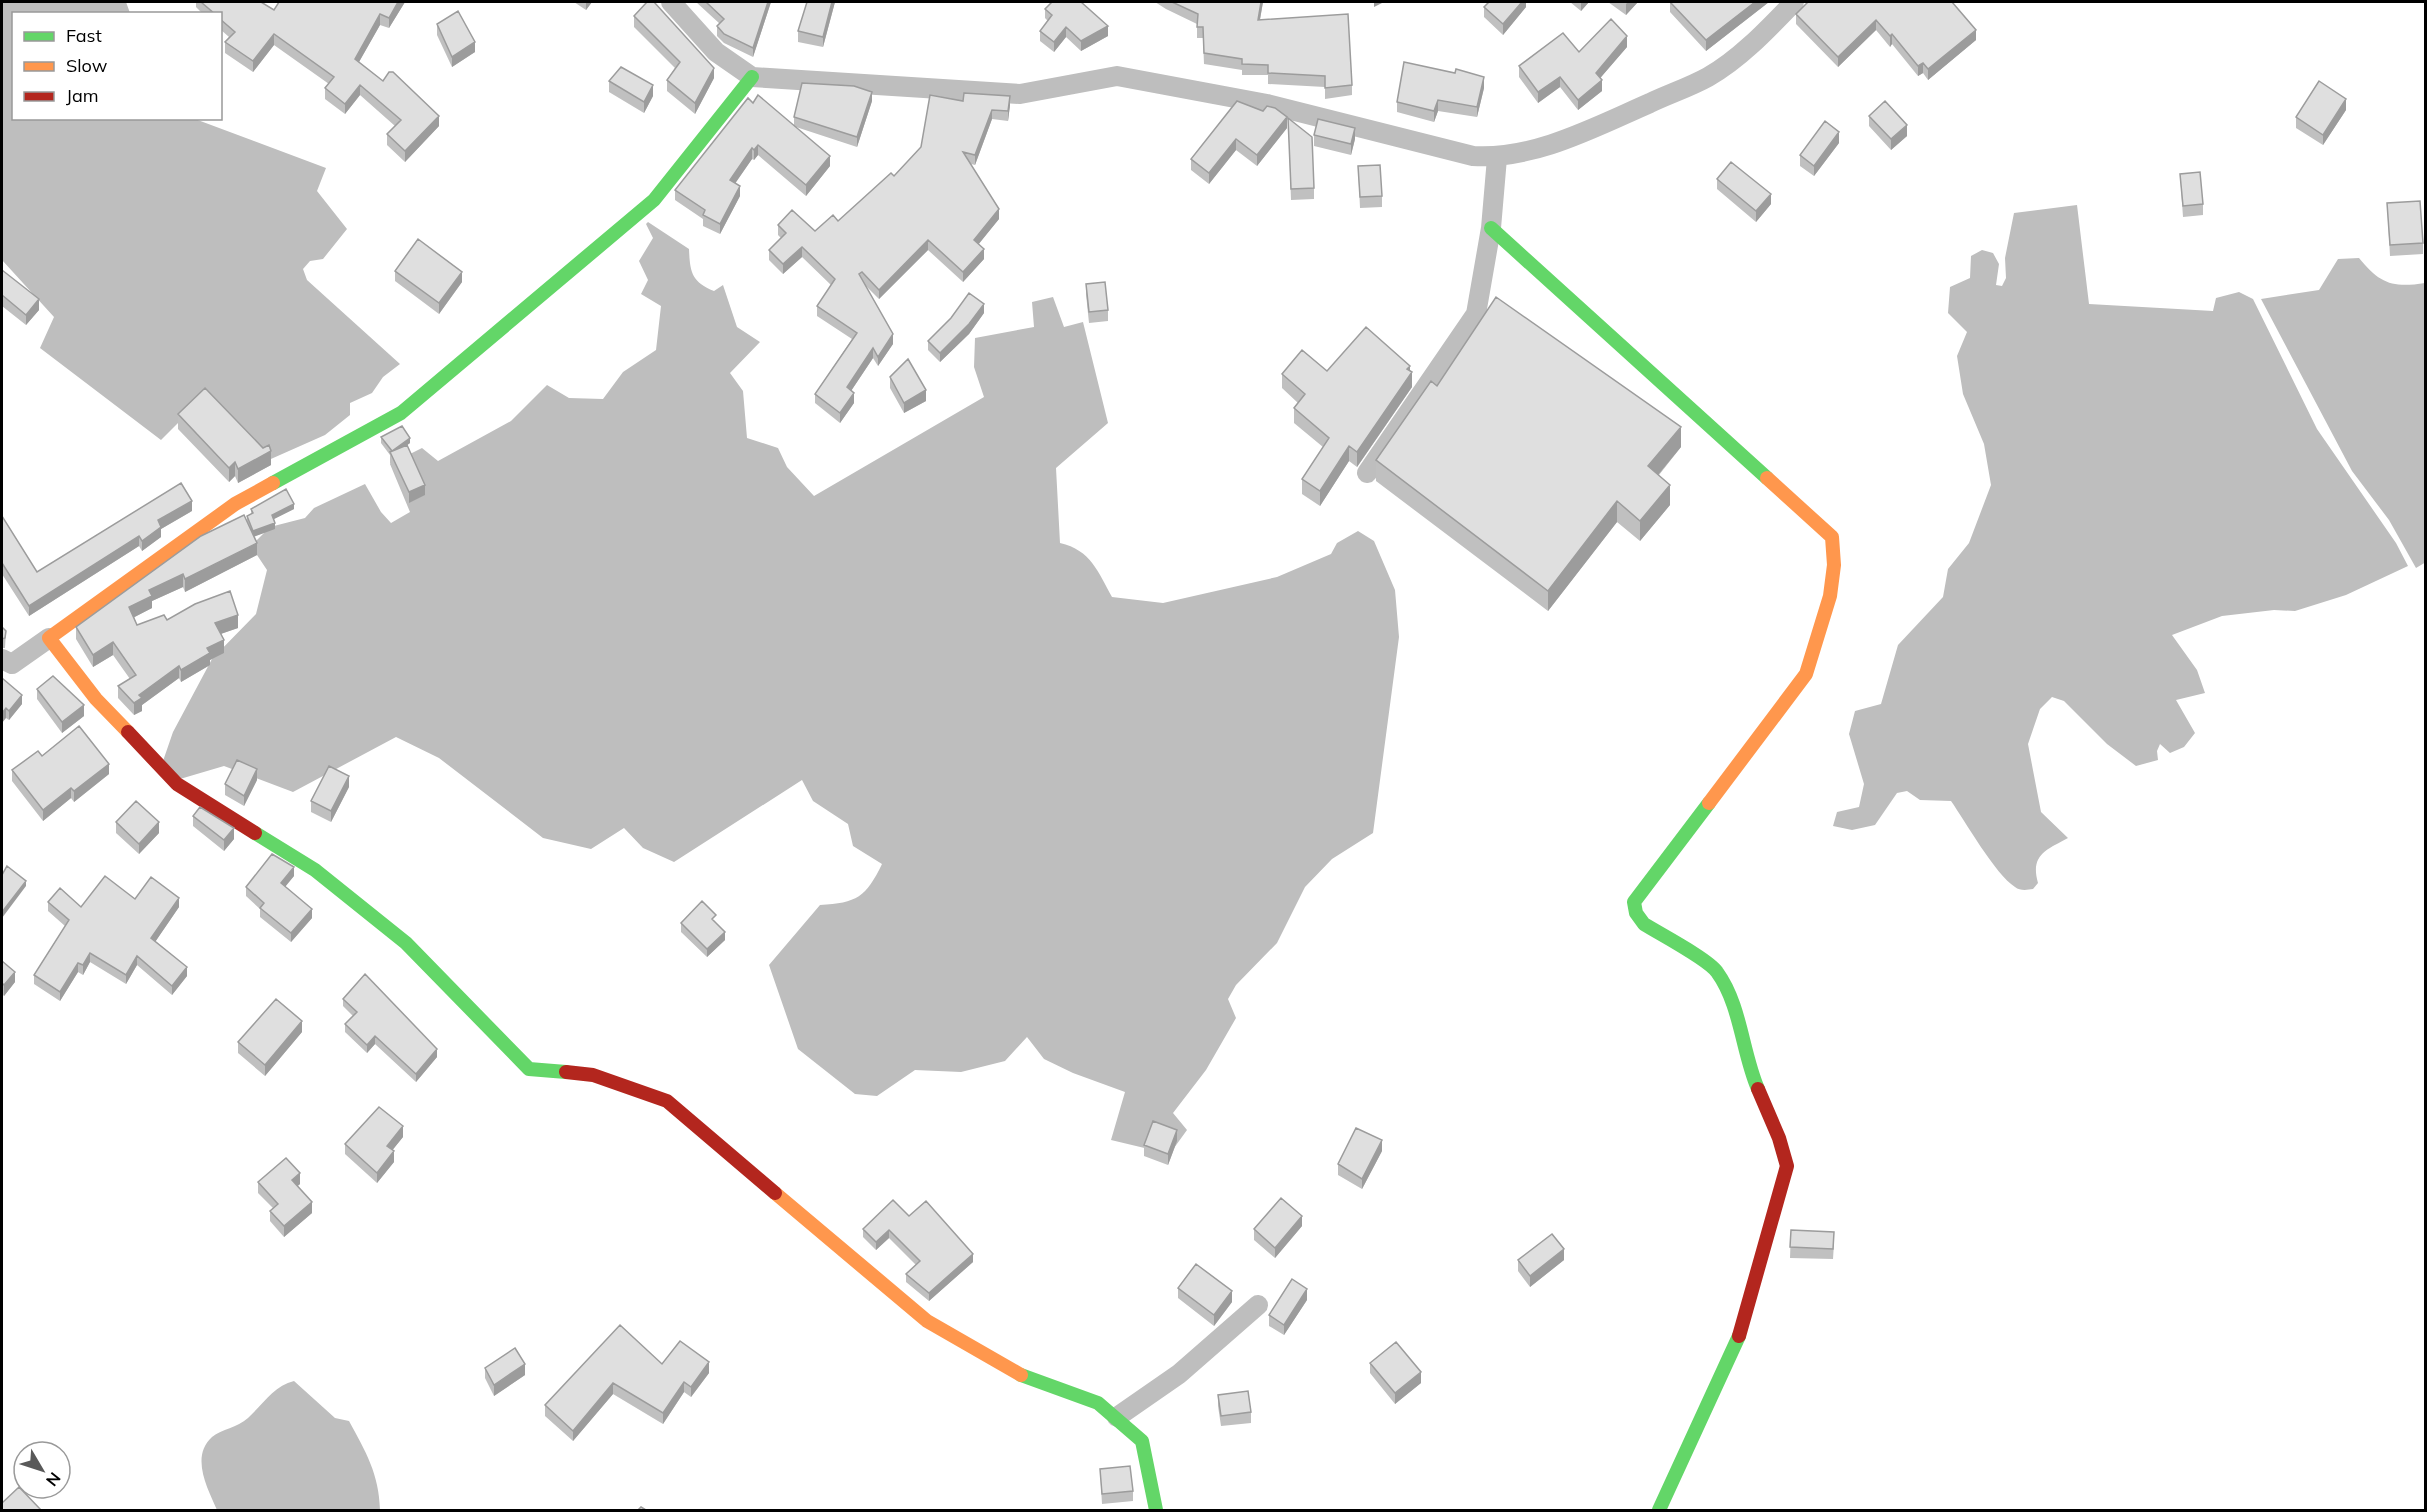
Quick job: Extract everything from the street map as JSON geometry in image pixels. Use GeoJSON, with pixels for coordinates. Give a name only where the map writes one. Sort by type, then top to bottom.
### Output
{"type":"FeatureCollection","features":[{"type":"Feature","properties":{"kind":"street"},"geometry":{"type":"LineString","coordinates":[[671,2],[716,52],[752,77],[1020,94],[1117,76],[1267,104],[1473,156],[1497,158],[1534,150],[1619,117],[1709,76],[1765,32],[1794,2]]}},
{"type":"Feature","properties":{"kind":"street"},"geometry":{"type":"LineString","coordinates":[[2,660],[12,664],[235,504],[402,413],[654,200],[752,77]]}},
{"type":"Feature","properties":{"kind":"street"},"geometry":{"type":"LineString","coordinates":[[1367,473],[1476,314],[1491,228],[1497,158]]}},
{"type":"Feature","properties":{"kind":"street"},"geometry":{"type":"LineString","coordinates":[[1491,228],[1832,537],[1834,565],[1830,596],[1806,674],[1634,902],[1636,913],[1644,924],[1716,970],[1730,996],[1749,1068],[1779,1138],[1787,1166],[1743,1328],[1659,1510]]}},
{"type":"Feature","properties":{"kind":"street"},"geometry":{"type":"LineString","coordinates":[[49,638],[96,699],[177,784],[315,870],[397,936],[529,1070],[593,1075],[667,1101],[927,1321],[1024,1377],[1098,1403],[1142,1441],[1156,1510]]}},
{"type":"Feature","properties":{"kind":"street"},"geometry":{"type":"LineString","coordinates":[[1117,1418],[1179,1374],[1258,1305]]}},
{"type":"Feature","properties":{"kind":"shaded area"},"geometry":{"type":"Polygon","coordinates":[[[2,2],[126,2],[130,12],[12,12],[12,120],[198,120],[326,168],[317,191],[347,229],[323,259],[310,261],[303,269],[307,280],[400,364],[383,377],[372,393],[350,403],[350,415],[325,435],[235,475],[187,414],[161,440],[40,348],[54,317],[2,260],[2,2]]]}},
{"type":"Feature","properties":{"kind":"shaded area"},"geometry":{"type":"Polygon","coordinates":[[[2077,205],[2089,304],[2213,311],[2216,298],[2239,292],[2253,299],[2317,429],[2396,543],[2408,566],[2346,595],[2295,611],[2274,610],[2222,616],[2172,635],[2197,670],[2205,693],[2176,700],[2195,733],[2184,747],[2170,753],[2160,744],[2157,751],[2158,760],[2136,766],[2107,744],[2064,701],[2052,697],[2040,709],[2028,744],[2041,812],[2068,838],[2042,854],[2036,866],[2038,883],[2033,889],[2024,890],[2015,887],[1999,871],[1951,801],[1920,800],[1907,791],[1897,793],[1875,825],[1852,830],[1833,826],[1837,812],[1859,807],[1864,784],[1849,734],[1855,711],[1881,704],[1898,645],[1943,597],[1948,569],[1969,543],[1991,485],[1984,444],[1963,394],[1957,356],[1967,332],[1948,313],[1950,287],[1970,278],[1971,256],[1982,250],[1993,253],[1999,264],[1996,285],[2002,286],[2006,278],[2005,258],[2014,213],[2077,205]]]}},
{"type":"Feature","properties":{"kind":"shaded area"},"geometry":{"type":"Polygon","coordinates":[[[648,222],[689,249],[691,270],[696,280],[714,291],[723,285],[737,327],[760,342],[730,373],[743,391],[747,438],[778,448],[787,467],[814,496],[984,397],[974,367],[975,338],[1034,327],[1032,302],[1053,297],[1064,327],[1083,322],[1108,423],[1056,468],[1060,543],[1079,551],[1092,563],[1112,597],[1163,603],[1277,577],[1331,554],[1337,543],[1358,531],[1374,541],[1395,590],[1399,637],[1373,833],[1332,859],[1305,887],[1277,943],[1236,985],[1228,999],[1236,1018],[1206,1070],[1173,1113],[1187,1130],[1174,1148],[1157,1151],[1111,1140],[1125,1092],[1073,1073],[1044,1059],[1027,1037],[1005,1061],[961,1072],[915,1070],[877,1096],[855,1094],[798,1049],[769,965],[820,905],[852,900],[859,896],[871,884],[882,864],[853,846],[848,824],[813,801],[802,780],[674,862],[643,848],[624,828],[591,849],[543,838],[439,758],[396,737],[293,792],[224,766],[180,779],[163,761],[173,732],[212,659],[256,614],[267,570],[251,546],[270,527],[305,518],[314,508],[365,484],[381,512],[391,523],[410,512],[390,464],[422,448],[438,461],[511,421],[547,385],[569,398],[603,399],[623,372],[656,350],[661,306],[641,294],[648,280],[639,261],[653,238],[646,224],[648,222]]]}},
{"type":"Feature","properties":{"kind":"shaded area"},"geometry":{"type":"Polygon","coordinates":[[[2359,258],[2374,274],[2388,282],[2404,285],[2425,283],[2426,562],[2416,568],[2389,520],[2352,471],[2261,299],[2319,290],[2338,259],[2359,258]]]}},
{"type":"Feature","properties":{"kind":"shaded area"},"geometry":{"type":"Polygon","coordinates":[[[294,1381],[335,1418],[349,1421],[374,1474],[380,1510],[217,1510],[203,1473],[202,1454],[206,1445],[216,1434],[248,1418],[280,1387],[294,1381]]]}},
{"type":"Feature","properties":{"kind":"building"},"geometry":{"type":"Polygon","coordinates":[[[201,2],[261,2],[274,10],[279,2],[398,2],[389,18],[380,14],[355,59],[383,81],[389,72],[393,72],[439,116],[405,151],[387,134],[401,120],[360,85],[345,104],[325,88],[334,77],[274,34],[253,61],[225,42],[235,32],[222,21],[222,12],[213,12],[201,2]]]}},
{"type":"Feature","properties":{"kind":"building"},"geometry":{"type":"Polygon","coordinates":[[[647,2],[654,2],[714,68],[695,103],[667,80],[680,62],[634,16],[647,2]]]}},
{"type":"Feature","properties":{"kind":"building"},"geometry":{"type":"Polygon","coordinates":[[[706,2],[768,2],[753,48],[724,34],[717,26],[724,19],[706,2]]]}},
{"type":"Feature","properties":{"kind":"building"},"geometry":{"type":"Polygon","coordinates":[[[807,2],[832,2],[823,37],[798,31],[807,2]]]}},
{"type":"Feature","properties":{"kind":"building"},"geometry":{"type":"Polygon","coordinates":[[[1052,2],[1081,2],[1108,26],[1081,41],[1066,27],[1054,42],[1040,31],[1052,15],[1045,9],[1052,2]]]}},
{"type":"Feature","properties":{"kind":"building"},"geometry":{"type":"Polygon","coordinates":[[[1172,2],[1261,2],[1258,20],[1348,14],[1352,85],[1325,88],[1325,76],[1268,73],[1268,65],[1242,64],[1242,59],[1204,53],[1203,27],[1197,27],[1198,14],[1172,2]]]}},
{"type":"Feature","properties":{"kind":"building"},"geometry":{"type":"Polygon","coordinates":[[[1489,2],[1522,2],[1503,24],[1484,7],[1489,2]]]}},
{"type":"Feature","properties":{"kind":"building"},"geometry":{"type":"Polygon","coordinates":[[[1670,2],[1755,2],[1706,40],[1670,2]]]}},
{"type":"Feature","properties":{"kind":"building"},"geometry":{"type":"Polygon","coordinates":[[[1808,2],[1952,2],[1976,30],[1928,69],[1923,63],[1918,66],[1892,34],[1890,36],[1876,20],[1838,57],[1796,14],[1808,2]]]}},
{"type":"Feature","properties":{"kind":"building"},"geometry":{"type":"Polygon","coordinates":[[[458,11],[475,42],[452,57],[437,24],[458,11]]]}},
{"type":"Feature","properties":{"kind":"building"},"geometry":{"type":"Polygon","coordinates":[[[1611,19],[1627,36],[1596,73],[1602,80],[1578,100],[1560,77],[1538,92],[1519,66],[1563,33],[1579,52],[1611,19]]]}},
{"type":"Feature","properties":{"kind":"building"},"geometry":{"type":"Polygon","coordinates":[[[1404,62],[1455,73],[1456,69],[1484,77],[1477,107],[1438,100],[1434,111],[1397,102],[1404,62]]]}},
{"type":"Feature","properties":{"kind":"building"},"geometry":{"type":"Polygon","coordinates":[[[621,67],[653,85],[644,102],[609,81],[621,67]]]}},
{"type":"Feature","properties":{"kind":"building"},"geometry":{"type":"Polygon","coordinates":[[[2319,81],[2346,99],[2323,135],[2296,117],[2319,81]]]}},
{"type":"Feature","properties":{"kind":"building"},"geometry":{"type":"Polygon","coordinates":[[[802,83],[854,86],[872,92],[857,137],[794,117],[802,83]]]}},
{"type":"Feature","properties":{"kind":"building"},"geometry":{"type":"Polygon","coordinates":[[[964,93],[1010,96],[1008,111],[992,110],[975,155],[963,152],[999,209],[974,240],[984,249],[963,272],[928,240],[879,290],[862,272],[859,274],[893,334],[878,357],[873,348],[847,387],[854,393],[840,413],[815,394],[857,333],[817,306],[835,279],[802,247],[783,264],[769,250],[786,233],[778,225],[792,210],[815,231],[833,215],[838,221],[891,173],[894,176],[921,147],[930,95],[963,101],[964,93]]]}},
{"type":"Feature","properties":{"kind":"building"},"geometry":{"type":"Polygon","coordinates":[[[758,95],[830,156],[806,185],[758,145],[754,150],[752,148],[730,180],[740,186],[720,224],[703,215],[705,210],[675,190],[748,98],[753,103],[758,95]]]}},
{"type":"Feature","properties":{"kind":"building"},"geometry":{"type":"Polygon","coordinates":[[[1237,101],[1263,111],[1267,106],[1275,108],[1287,117],[1257,155],[1236,139],[1209,173],[1191,159],[1237,101]]]}},
{"type":"Feature","properties":{"kind":"building"},"geometry":{"type":"Polygon","coordinates":[[[1885,101],[1907,125],[1891,139],[1869,116],[1885,101]]]}},
{"type":"Feature","properties":{"kind":"building"},"geometry":{"type":"Polygon","coordinates":[[[1288,118],[1312,137],[1314,188],[1291,189],[1288,118]]]}},
{"type":"Feature","properties":{"kind":"building"},"geometry":{"type":"Polygon","coordinates":[[[1318,119],[1355,128],[1351,144],[1314,135],[1318,119]]]}},
{"type":"Feature","properties":{"kind":"building"},"geometry":{"type":"Polygon","coordinates":[[[1825,121],[1839,132],[1814,166],[1800,155],[1825,121]]]}},
{"type":"Feature","properties":{"kind":"building"},"geometry":{"type":"Polygon","coordinates":[[[1731,162],[1771,194],[1756,211],[1717,179],[1731,162]]]}},
{"type":"Feature","properties":{"kind":"building"},"geometry":{"type":"Polygon","coordinates":[[[1380,165],[1382,196],[1360,197],[1358,166],[1380,165]]]}},
{"type":"Feature","properties":{"kind":"building"},"geometry":{"type":"Polygon","coordinates":[[[2200,172],[2203,204],[2183,206],[2180,174],[2200,172]]]}},
{"type":"Feature","properties":{"kind":"building"},"geometry":{"type":"Polygon","coordinates":[[[2420,201],[2423,243],[2390,245],[2387,203],[2420,201]]]}},
{"type":"Feature","properties":{"kind":"building"},"geometry":{"type":"Polygon","coordinates":[[[418,239],[462,272],[439,303],[395,271],[418,239]]]}},
{"type":"Feature","properties":{"kind":"building"},"geometry":{"type":"Polygon","coordinates":[[[2,270],[39,299],[26,315],[2,295],[2,270]]]}},
{"type":"Feature","properties":{"kind":"building"},"geometry":{"type":"Polygon","coordinates":[[[1105,282],[1108,310],[1089,312],[1086,284],[1105,282]]]}},
{"type":"Feature","properties":{"kind":"building"},"geometry":{"type":"Polygon","coordinates":[[[969,293],[984,304],[969,324],[940,353],[928,341],[951,318],[969,293]]]}},
{"type":"Feature","properties":{"kind":"building"},"geometry":{"type":"Polygon","coordinates":[[[1496,297],[1681,427],[1648,466],[1670,485],[1640,521],[1617,501],[1548,591],[1376,460],[1431,381],[1437,386],[1496,297]]]}},
{"type":"Feature","properties":{"kind":"building"},"geometry":{"type":"Polygon","coordinates":[[[1366,327],[1410,366],[1407,369],[1412,372],[1357,452],[1349,446],[1320,491],[1302,479],[1329,438],[1294,408],[1305,394],[1282,374],[1302,350],[1327,371],[1366,327]]]}},
{"type":"Feature","properties":{"kind":"building"},"geometry":{"type":"Polygon","coordinates":[[[908,359],[926,390],[904,403],[890,377],[908,359]]]}},
{"type":"Feature","properties":{"kind":"building"},"geometry":{"type":"Polygon","coordinates":[[[205,388],[263,448],[269,445],[271,451],[238,469],[235,462],[229,468],[178,414],[205,388]]]}},
{"type":"Feature","properties":{"kind":"building"},"geometry":{"type":"Polygon","coordinates":[[[402,426],[410,438],[392,451],[381,437],[402,426]]]}},
{"type":"Feature","properties":{"kind":"building"},"geometry":{"type":"Polygon","coordinates":[[[407,445],[425,485],[409,492],[390,452],[407,445]]]}},
{"type":"Feature","properties":{"kind":"building"},"geometry":{"type":"Polygon","coordinates":[[[181,483],[192,501],[158,520],[161,527],[142,541],[139,536],[29,606],[2,563],[2,516],[37,572],[181,483]]]}},
{"type":"Feature","properties":{"kind":"building"},"geometry":{"type":"Polygon","coordinates":[[[286,489],[294,504],[272,515],[275,523],[253,531],[247,516],[253,513],[251,509],[286,489]]]}},
{"type":"Feature","properties":{"kind":"building"},"geometry":{"type":"Polygon","coordinates":[[[244,515],[257,543],[185,579],[183,574],[149,590],[152,596],[129,607],[137,625],[164,615],[167,620],[195,604],[230,591],[238,615],[215,623],[224,640],[207,648],[210,653],[181,670],[179,666],[139,695],[142,698],[134,703],[118,686],[136,675],[113,642],[93,655],[76,627],[201,536],[244,515]]]}},
{"type":"Feature","properties":{"kind":"building"},"geometry":{"type":"Polygon","coordinates":[[[2,627],[6,631],[5,638],[2,639],[2,627]]]}},
{"type":"Feature","properties":{"kind":"building"},"geometry":{"type":"Polygon","coordinates":[[[53,676],[84,705],[62,722],[37,689],[53,676]]]}},
{"type":"Feature","properties":{"kind":"building"},"geometry":{"type":"Polygon","coordinates":[[[2,678],[22,695],[9,711],[6,708],[2,713],[2,678]]]}},
{"type":"Feature","properties":{"kind":"building"},"geometry":{"type":"Polygon","coordinates":[[[79,726],[109,764],[74,791],[71,788],[43,810],[12,770],[38,751],[42,756],[79,726]]]}},
{"type":"Feature","properties":{"kind":"building"},"geometry":{"type":"Polygon","coordinates":[[[237,760],[257,769],[244,796],[225,784],[237,760]]]}},
{"type":"Feature","properties":{"kind":"building"},"geometry":{"type":"Polygon","coordinates":[[[329,766],[349,776],[331,811],[311,801],[329,766]]]}},
{"type":"Feature","properties":{"kind":"building"},"geometry":{"type":"Polygon","coordinates":[[[136,801],[159,822],[139,844],[116,822],[136,801]]]}},
{"type":"Feature","properties":{"kind":"building"},"geometry":{"type":"Polygon","coordinates":[[[200,807],[234,828],[224,840],[193,816],[200,807]]]}},
{"type":"Feature","properties":{"kind":"building"},"geometry":{"type":"Polygon","coordinates":[[[272,854],[294,867],[281,883],[312,909],[291,933],[260,908],[264,903],[246,887],[272,854]]]}},
{"type":"Feature","properties":{"kind":"building"},"geometry":{"type":"Polygon","coordinates":[[[7,866],[26,881],[2,912],[2,875],[7,866]]]}},
{"type":"Feature","properties":{"kind":"building"},"geometry":{"type":"Polygon","coordinates":[[[105,876],[135,899],[151,877],[179,898],[151,938],[187,967],[172,986],[137,956],[126,975],[90,953],[83,965],[78,963],[60,992],[34,975],[69,920],[48,902],[60,888],[81,907],[105,876]]]}},
{"type":"Feature","properties":{"kind":"building"},"geometry":{"type":"Polygon","coordinates":[[[702,901],[716,915],[712,919],[725,932],[707,949],[681,923],[702,901]]]}},
{"type":"Feature","properties":{"kind":"building"},"geometry":{"type":"Polygon","coordinates":[[[2,961],[15,972],[4,985],[2,983],[2,961]]]}},
{"type":"Feature","properties":{"kind":"building"},"geometry":{"type":"Polygon","coordinates":[[[365,974],[437,1049],[416,1074],[375,1036],[367,1045],[345,1024],[357,1012],[343,999],[365,974]]]}},
{"type":"Feature","properties":{"kind":"building"},"geometry":{"type":"Polygon","coordinates":[[[276,999],[302,1021],[265,1065],[238,1042],[276,999]]]}},
{"type":"Feature","properties":{"kind":"building"},"geometry":{"type":"Polygon","coordinates":[[[379,1107],[403,1126],[387,1146],[394,1151],[377,1173],[345,1144],[379,1107]]]}},
{"type":"Feature","properties":{"kind":"building"},"geometry":{"type":"Polygon","coordinates":[[[1153,1121],[1177,1130],[1168,1154],[1144,1145],[1153,1121]]]}},
{"type":"Feature","properties":{"kind":"building"},"geometry":{"type":"Polygon","coordinates":[[[1356,1128],[1382,1140],[1362,1179],[1338,1164],[1356,1128]]]}},
{"type":"Feature","properties":{"kind":"building"},"geometry":{"type":"Polygon","coordinates":[[[286,1158],[300,1173],[292,1180],[312,1202],[284,1226],[270,1211],[278,1204],[258,1182],[286,1158]]]}},
{"type":"Feature","properties":{"kind":"building"},"geometry":{"type":"Polygon","coordinates":[[[1281,1198],[1302,1216],[1275,1248],[1254,1229],[1281,1198]]]}},
{"type":"Feature","properties":{"kind":"building"},"geometry":{"type":"Polygon","coordinates":[[[893,1200],[909,1216],[926,1201],[973,1254],[929,1293],[906,1274],[920,1261],[889,1230],[876,1242],[863,1229],[893,1200]]]}},
{"type":"Feature","properties":{"kind":"building"},"geometry":{"type":"Polygon","coordinates":[[[1791,1230],[1834,1232],[1833,1249],[1790,1247],[1791,1230]]]}},
{"type":"Feature","properties":{"kind":"building"},"geometry":{"type":"Polygon","coordinates":[[[1552,1234],[1564,1249],[1530,1276],[1518,1260],[1552,1234]]]}},
{"type":"Feature","properties":{"kind":"building"},"geometry":{"type":"Polygon","coordinates":[[[1196,1264],[1232,1291],[1214,1315],[1178,1288],[1196,1264]]]}},
{"type":"Feature","properties":{"kind":"building"},"geometry":{"type":"Polygon","coordinates":[[[1292,1279],[1307,1289],[1284,1325],[1269,1315],[1292,1279]]]}},
{"type":"Feature","properties":{"kind":"building"},"geometry":{"type":"Polygon","coordinates":[[[620,1325],[662,1364],[680,1341],[709,1362],[691,1387],[684,1382],[663,1413],[613,1383],[573,1431],[545,1405],[620,1325]]]}},
{"type":"Feature","properties":{"kind":"building"},"geometry":{"type":"Polygon","coordinates":[[[1396,1342],[1421,1372],[1395,1393],[1370,1363],[1396,1342]]]}},
{"type":"Feature","properties":{"kind":"building"},"geometry":{"type":"Polygon","coordinates":[[[515,1348],[525,1364],[494,1385],[485,1368],[515,1348]]]}},
{"type":"Feature","properties":{"kind":"building"},"geometry":{"type":"Polygon","coordinates":[[[1248,1391],[1251,1412],[1221,1416],[1218,1395],[1248,1391]]]}},
{"type":"Feature","properties":{"kind":"building"},"geometry":{"type":"Polygon","coordinates":[[[1130,1466],[1133,1491],[1102,1494],[1100,1469],[1130,1466]]]}},
{"type":"Feature","properties":{"kind":"building"},"geometry":{"type":"Polygon","coordinates":[[[12,1494],[12,1500],[31,1500],[41,1510],[2,1510],[2,1503],[12,1494]]]}},
{"type":"Feature","properties":{"kind":"traffic: fast"},"geometry":{"type":"LineString","coordinates":[[273,483],[401,413],[654,200],[752,77]]}},
{"type":"Feature","properties":{"kind":"traffic: fast"},"geometry":{"type":"LineString","coordinates":[[1491,228],[1767,478]]}},
{"type":"Feature","properties":{"kind":"traffic: fast"},"geometry":{"type":"LineString","coordinates":[[1709,803],[1634,902],[1636,913],[1644,924],[1694,954],[1717,972],[1731,999],[1758,1089]]}},
{"type":"Feature","properties":{"kind":"traffic: fast"},"geometry":{"type":"LineString","coordinates":[[255,833],[315,870],[406,943],[529,1069],[566,1072]]}},
{"type":"Feature","properties":{"kind":"traffic: fast"},"geometry":{"type":"LineString","coordinates":[[1659,1510],[1739,1336]]}},
{"type":"Feature","properties":{"kind":"traffic: fast"},"geometry":{"type":"LineString","coordinates":[[1021,1375],[1098,1403],[1142,1441],[1156,1510]]}},
{"type":"Feature","properties":{"kind":"traffic: slow"},"geometry":{"type":"LineString","coordinates":[[1709,803],[1806,674],[1830,596],[1834,565],[1832,537],[1767,478]]}},
{"type":"Feature","properties":{"kind":"traffic: slow"},"geometry":{"type":"LineString","coordinates":[[128,732],[96,699],[49,638],[235,504],[273,483]]}},
{"type":"Feature","properties":{"kind":"traffic: slow"},"geometry":{"type":"LineString","coordinates":[[775,1193],[927,1321],[1021,1375]]}},
{"type":"Feature","properties":{"kind":"traffic: jam"},"geometry":{"type":"LineString","coordinates":[[128,732],[177,784],[255,833]]}},
{"type":"Feature","properties":{"kind":"traffic: jam"},"geometry":{"type":"LineString","coordinates":[[566,1072],[593,1075],[667,1101],[775,1193]]}},
{"type":"Feature","properties":{"kind":"traffic: jam"},"geometry":{"type":"LineString","coordinates":[[1739,1336],[1787,1166],[1779,1138],[1758,1089]]}}]}
